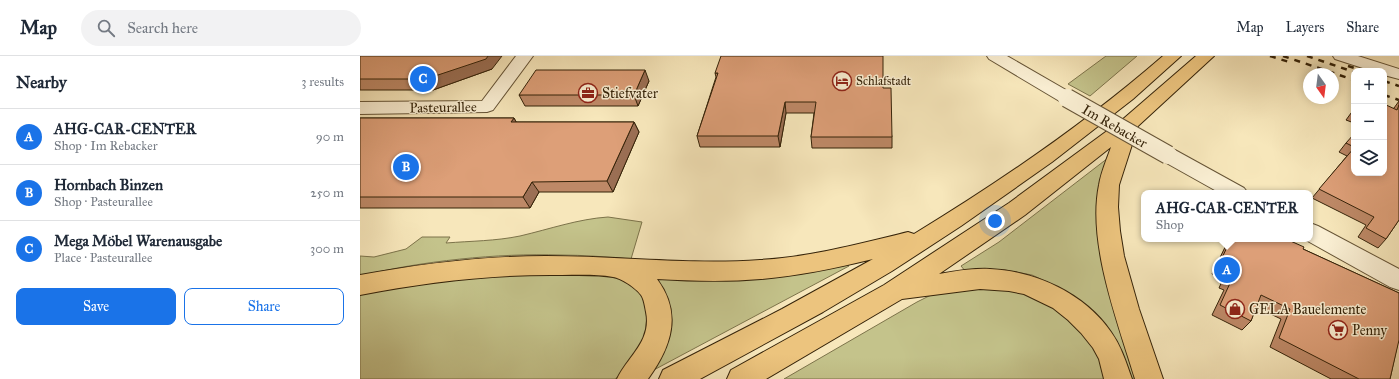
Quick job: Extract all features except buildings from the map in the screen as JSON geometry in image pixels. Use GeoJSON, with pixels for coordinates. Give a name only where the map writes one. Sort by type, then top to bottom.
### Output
{"type":"FeatureCollection","features":[{"type":"Feature","properties":{"kind":"highway"},"geometry":{"type":"LineString","coordinates":[[673,379],[786,320],[860,278],[926,237],[1000,189],[1070,139],[1113,106],[1173,56]]}},
{"type":"Feature","properties":{"kind":"highway"},"geometry":{"type":"LineString","coordinates":[[741,379],[893,292],[1017,209],[1129,124],[1206,56]]}},
{"type":"Feature","properties":{"kind":"highway"},"geometry":{"type":"LineString","coordinates":[[1129,124],[1109,186],[1108,214],[1112,254],[1149,379]]}},
{"type":"Feature","properties":{"kind":"highway"},"geometry":{"type":"LineString","coordinates":[[360,285],[395,278],[461,269],[505,266],[546,265],[620,269],[766,269],[800,265],[840,257],[926,237]]}},
{"type":"Feature","properties":{"kind":"highway"},"geometry":{"type":"LineString","coordinates":[[620,269],[648,286],[659,310],[659,335],[651,353],[631,379]]}},
{"type":"Feature","properties":{"kind":"highway"},"geometry":{"type":"LineString","coordinates":[[893,292],[973,279],[992,279],[1016,282],[1037,289],[1057,298],[1072,308],[1086,321],[1099,336],[1111,356],[1118,379]]}},
{"type":"Feature","properties":{"kind":"street","name":"Pasteurallee"},"geometry":{"type":"LineString","coordinates":[[360,108],[487,106],[525,56]]}},
{"type":"Feature","properties":{"kind":"street","name":"Im Rebacker"},"geometry":{"type":"LineString","coordinates":[[994,56],[1232,190]]}},
{"type":"Feature","properties":{"kind":"street"},"geometry":{"type":"LineString","coordinates":[[1341,56],[1399,74]]}},
{"type":"Feature","properties":{"kind":"street"},"geometry":{"type":"LineString","coordinates":[[1313,234],[1399,280]]}},
{"type":"Feature","properties":{"kind":"shaded area"},"geometry":{"type":"Polygon","coordinates":[[[1106,56],[1137,56],[1090,96],[1068,84],[1106,56]]]}},
{"type":"Feature","properties":{"kind":"shaded area"},"geometry":{"type":"Polygon","coordinates":[[[1108,158],[1138,379],[1130,379],[1085,305],[1062,289],[1032,275],[1005,270],[966,272],[961,266],[999,242],[1108,158]]]}},
{"type":"Feature","properties":{"kind":"shaded area"},"geometry":{"type":"Polygon","coordinates":[[[608,217],[642,222],[631,259],[569,255],[511,255],[434,262],[360,276],[360,256],[374,257],[406,249],[422,237],[450,237],[446,243],[502,239],[575,222],[608,217]]]}},
{"type":"Feature","properties":{"kind":"shaded area"},"geometry":{"type":"Polygon","coordinates":[[[845,261],[849,266],[650,372],[653,282],[656,275],[845,261]]]}},
{"type":"Feature","properties":{"kind":"shaded area"},"geometry":{"type":"Polygon","coordinates":[[[523,271],[617,276],[636,288],[647,300],[650,333],[619,376],[615,379],[360,379],[360,291],[523,271]]]}},
{"type":"Feature","properties":{"kind":"shaded area"},"geometry":{"type":"Polygon","coordinates":[[[962,286],[1021,290],[1066,314],[1097,352],[1105,379],[784,379],[917,302],[933,294],[962,286]]]}},
{"type":"Feature","properties":{"kind":"railway"},"geometry":{"type":"LineString","coordinates":[[1270,56],[1289,62]]}},
{"type":"Feature","properties":{"kind":"railway"},"geometry":{"type":"LineString","coordinates":[[1283,56],[1351,79]]}},
{"type":"Feature","properties":{"kind":"railway"},"geometry":{"type":"LineString","coordinates":[[1307,56],[1351,71]]}},
{"type":"Feature","properties":{"kind":"railway"},"geometry":{"type":"LineString","coordinates":[[1348,66],[1354,68]]}},
{"type":"Feature","properties":{"kind":"railway"},"geometry":{"type":"LineString","coordinates":[[1387,82],[1399,86]]}},
{"type":"Feature","properties":{"kind":"railway"},"geometry":{"type":"LineString","coordinates":[[1387,96],[1399,100]]}},
{"type":"Feature","properties":{"kind":"place","name":"Mega Möbel Warenausgabe"},"geometry":{"type":"Point","coordinates":[423,79]}},
{"type":"Feature","properties":{"kind":"place","name":"Schlafstadt"},"geometry":{"type":"Point","coordinates":[842,81]}},
{"type":"Feature","properties":{"kind":"place","name":"Stiefvater"},"geometry":{"type":"Point","coordinates":[588,93]}},
{"type":"Feature","properties":{"kind":"place","name":"Hornbach Binzen"},"geometry":{"type":"Point","coordinates":[406,167]}},
{"type":"Feature","properties":{"kind":"place","name":"AHG-CAR-CENTER"},"geometry":{"type":"Point","coordinates":[1227,270]}},
{"type":"Feature","properties":{"kind":"place","name":"GELA Bauelemente"},"geometry":{"type":"Point","coordinates":[1235,309]}},
{"type":"Feature","properties":{"kind":"place","name":"Penny"},"geometry":{"type":"Point","coordinates":[1338,330]}}]}
